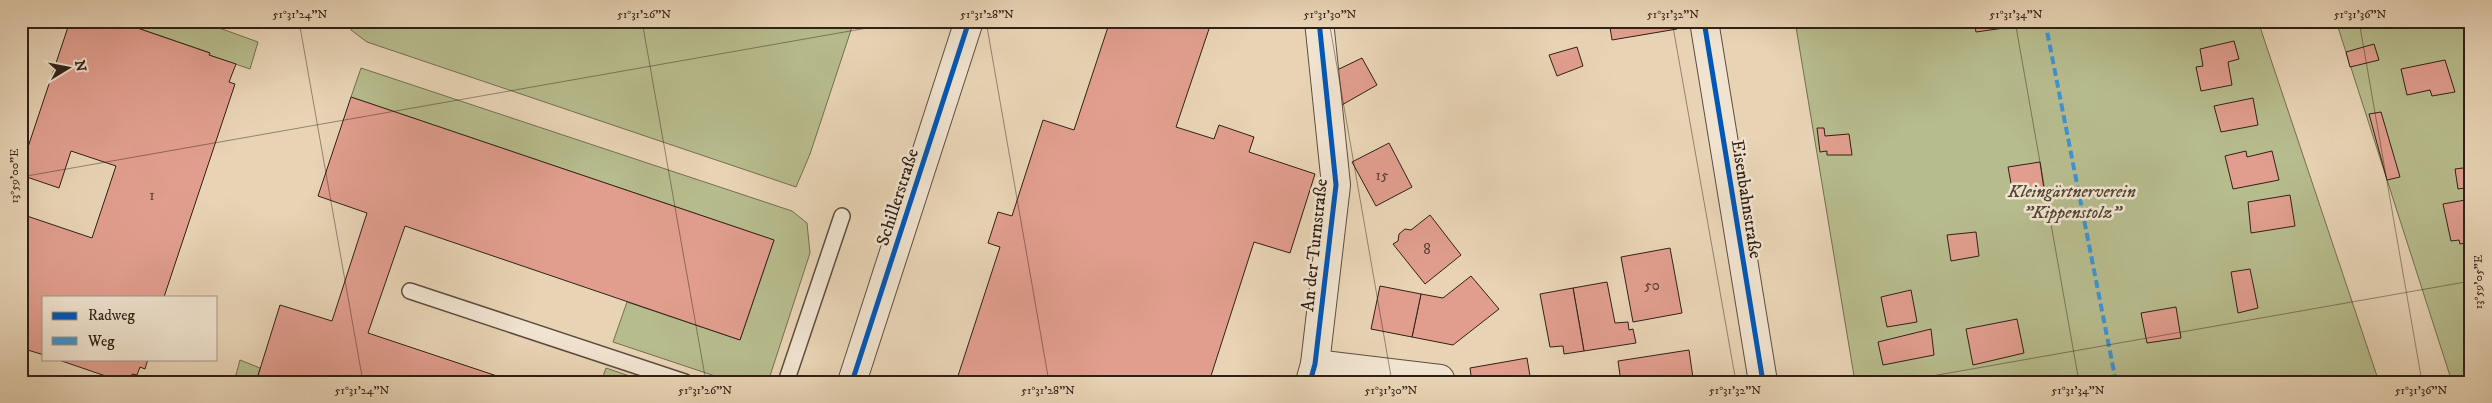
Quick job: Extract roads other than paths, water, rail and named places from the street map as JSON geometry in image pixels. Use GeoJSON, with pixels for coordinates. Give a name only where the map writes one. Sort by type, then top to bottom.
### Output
{"type":"FeatureCollection","features":[{"type":"Feature","properties":{"kind":"street","name":"Schillerstraße"},"geometry":{"type":"LineString","coordinates":[[852,382],[969,21]]}},
{"type":"Feature","properties":{"kind":"street","name":"An der Turnstraße"},"geometry":{"type":"LineString","coordinates":[[1319,21],[1336,185],[1312,373],[1440,379],[1440,382]]}},
{"type":"Feature","properties":{"kind":"street","name":"Eisenbahnstraße"},"geometry":{"type":"LineString","coordinates":[[1704,21],[1763,382]]}},
{"type":"Feature","properties":{"kind":"lane"},"geometry":{"type":"LineString","coordinates":[[786,382],[842,216]]}},
{"type":"Feature","properties":{"kind":"lane"},"geometry":{"type":"LineString","coordinates":[[410,291],[685,382]]}},
{"type":"Feature","properties":{"kind":"park label","name":"Kleingärtnerverein \"Kippenstolz\""},"geometry":{"type":"Point","coordinates":[2072,201]}}]}
